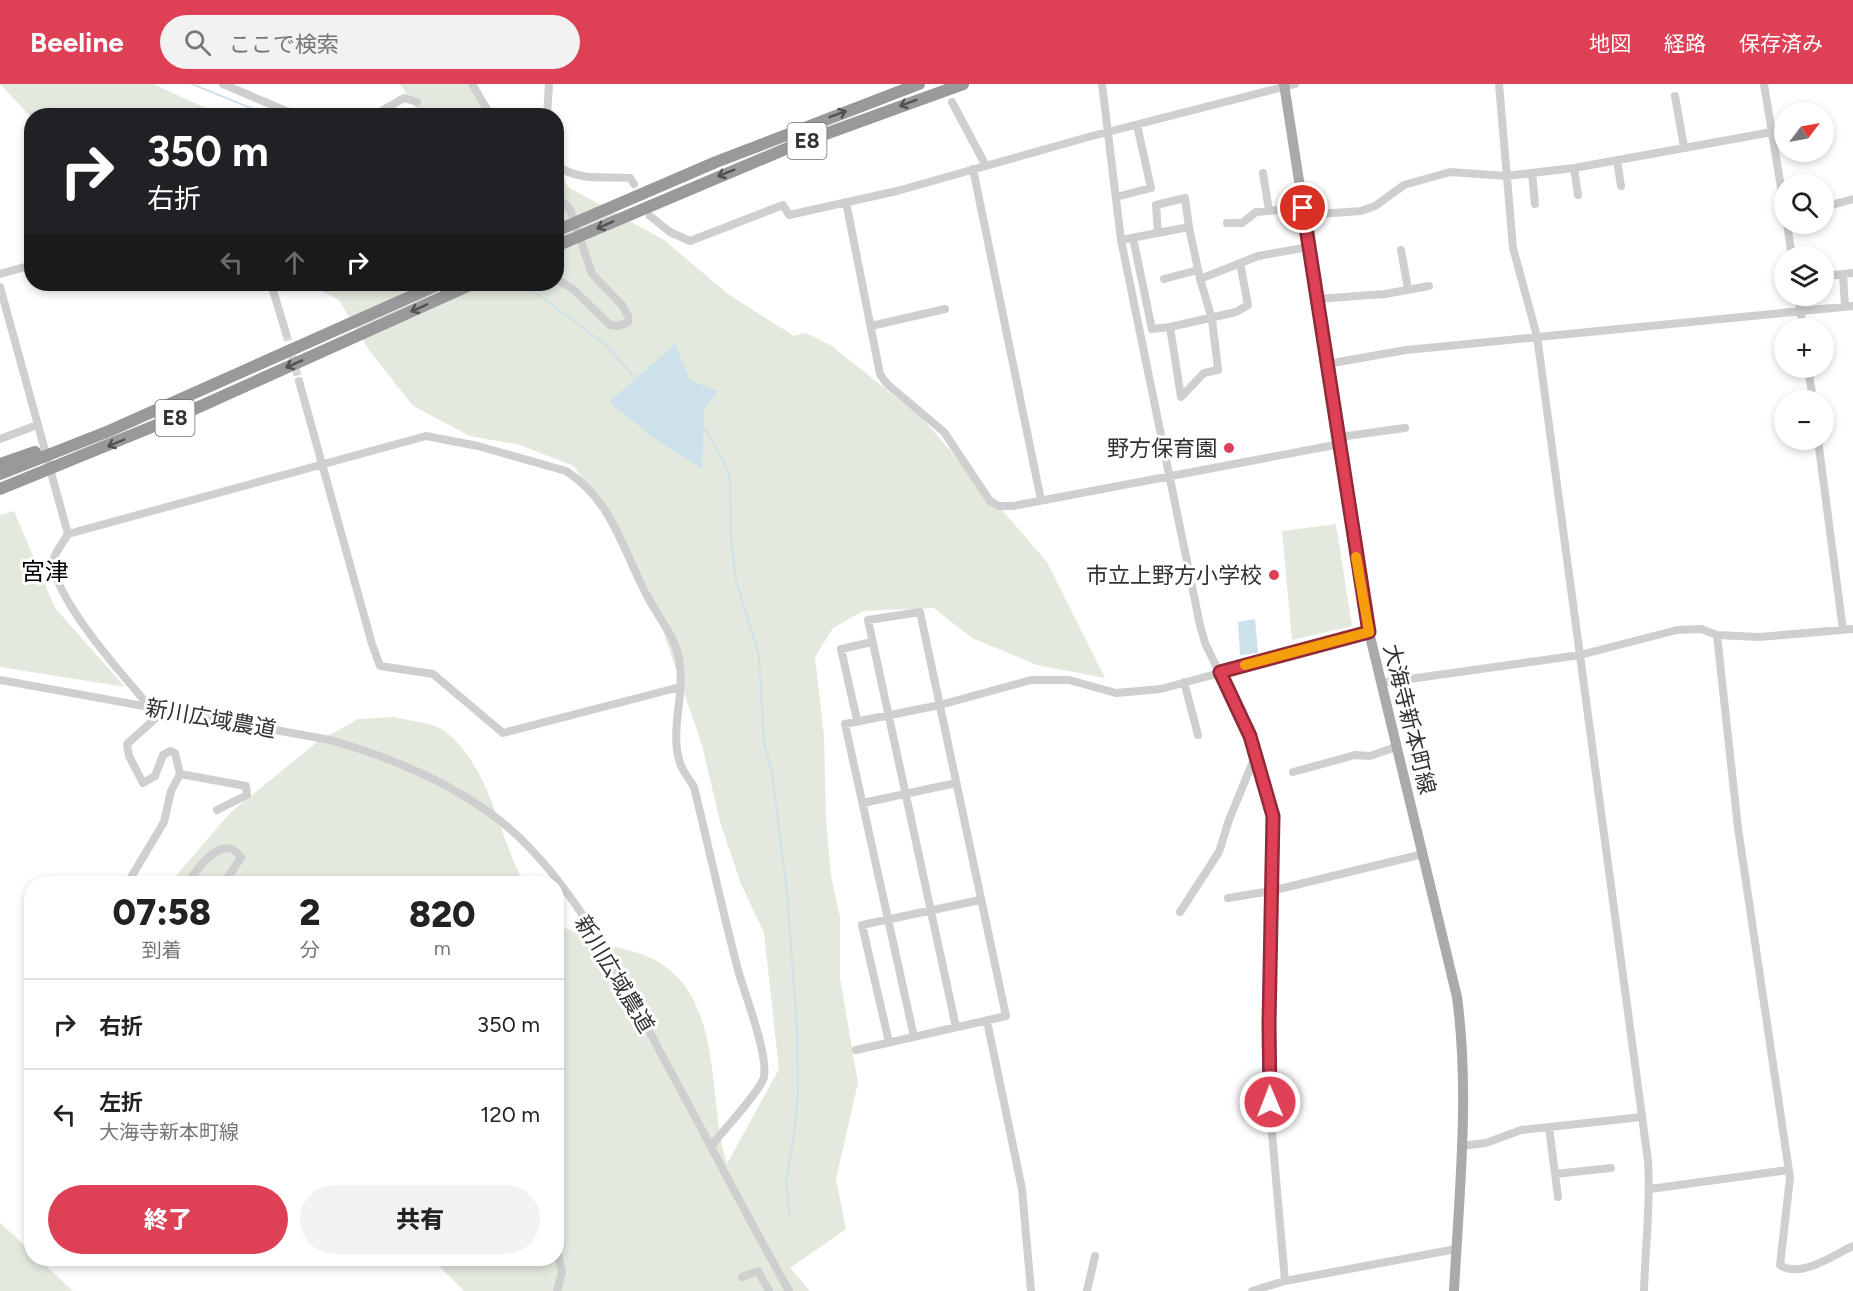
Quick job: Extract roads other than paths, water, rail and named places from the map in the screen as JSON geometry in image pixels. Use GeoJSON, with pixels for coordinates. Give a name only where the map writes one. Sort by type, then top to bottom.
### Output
{"type":"FeatureCollection","features":[{"type":"Feature","properties":{"kind":"highway","name":"E8"},"geometry":{"type":"LineString","coordinates":[[564,227],[787,134],[919,84]]}},
{"type":"Feature","properties":{"kind":"highway","name":"E8"},"geometry":{"type":"LineString","coordinates":[[564,242],[795,145],[963,84]]}},
{"type":"Feature","properties":{"kind":"highway","name":"E8"},"geometry":{"type":"LineString","coordinates":[[0,474],[109,431],[423,291]]}},
{"type":"Feature","properties":{"kind":"highway","name":"E8"},"geometry":{"type":"LineString","coordinates":[[0,489],[113,445],[456,291]]}},
{"type":"Feature","properties":{"kind":"highway"},"geometry":{"type":"LineString","coordinates":[[0,464],[252,368]]}},
{"type":"Feature","properties":{"kind":"main road","name":"大海寺新本町線"},"geometry":{"type":"LineString","coordinates":[[1288,85],[1309,247],[1369,632],[1457,997],[1462,1035],[1461,1146],[1454,1291]]}},
{"type":"Feature","properties":{"kind":"street"},"geometry":{"type":"LineString","coordinates":[[223,84],[279,108]]}},
{"type":"Feature","properties":{"kind":"street"},"geometry":{"type":"LineString","coordinates":[[472,84],[486,108]]}},
{"type":"Feature","properties":{"kind":"street"},"geometry":{"type":"LineString","coordinates":[[548,108],[549,84]]}},
{"type":"Feature","properties":{"kind":"street"},"geometry":{"type":"LineString","coordinates":[[1102,84],[1121,240],[1203,634],[1256,754],[1273,816],[1269,1023],[1271,1122],[1285,1281]]}},
{"type":"Feature","properties":{"kind":"street"},"geometry":{"type":"LineString","coordinates":[[1499,84],[1513,248],[1537,336],[1642,1117],[1650,1190],[1644,1291]]}},
{"type":"Feature","properties":{"kind":"street"},"geometry":{"type":"LineString","coordinates":[[1764,84],[1779,174]]}},
{"type":"Feature","properties":{"kind":"street"},"geometry":{"type":"LineString","coordinates":[[650,216],[670,232],[690,241],[783,205],[789,215],[846,202],[1288,85]]}},
{"type":"Feature","properties":{"kind":"street"},"geometry":{"type":"LineString","coordinates":[[1675,96],[1684,147]]}},
{"type":"Feature","properties":{"kind":"street"},"geometry":{"type":"LineString","coordinates":[[387,108],[404,98],[417,102]]}},
{"type":"Feature","properties":{"kind":"street"},"geometry":{"type":"LineString","coordinates":[[952,102],[986,165]]}},
{"type":"Feature","properties":{"kind":"street"},"geometry":{"type":"LineString","coordinates":[[1116,197],[1150,188],[1137,125]]}},
{"type":"Feature","properties":{"kind":"street"},"geometry":{"type":"LineString","coordinates":[[1227,224],[1242,223],[1256,212],[1361,211],[1375,206],[1404,185],[1450,172],[1506,176],[1574,168],[1772,132]]}},
{"type":"Feature","properties":{"kind":"street"},"geometry":{"type":"LineString","coordinates":[[1617,160],[1622,186]]}},
{"type":"Feature","properties":{"kind":"street"},"geometry":{"type":"LineString","coordinates":[[1574,168],[1578,195]]}},
{"type":"Feature","properties":{"kind":"street"},"geometry":{"type":"LineString","coordinates":[[973,169],[1041,500]]}},
{"type":"Feature","properties":{"kind":"street"},"geometry":{"type":"LineString","coordinates":[[564,171],[581,177],[630,178],[634,184]]}},
{"type":"Feature","properties":{"kind":"street"},"geometry":{"type":"LineString","coordinates":[[1263,172],[1269,211]]}},
{"type":"Feature","properties":{"kind":"street"},"geometry":{"type":"LineString","coordinates":[[1532,173],[1535,204]]}},
{"type":"Feature","properties":{"kind":"street"},"geometry":{"type":"LineString","coordinates":[[1158,233],[1156,205],[1185,198],[1199,275],[1212,319],[1218,370],[1204,373],[1181,397],[1170,327]]}},
{"type":"Feature","properties":{"kind":"street"},"geometry":{"type":"LineString","coordinates":[[1834,204],[1853,199]]}},
{"type":"Feature","properties":{"kind":"street"},"geometry":{"type":"LineString","coordinates":[[846,202],[880,374],[887,384],[944,432],[990,501],[999,506],[1013,506],[1405,428]]}},
{"type":"Feature","properties":{"kind":"street"},"geometry":{"type":"LineString","coordinates":[[564,203],[570,209],[592,274],[622,306],[628,316],[628,322],[618,327],[610,325],[573,289],[564,284]]}},
{"type":"Feature","properties":{"kind":"street"},"geometry":{"type":"LineString","coordinates":[[1121,240],[1189,227]]}},
{"type":"Feature","properties":{"kind":"street"},"geometry":{"type":"LineString","coordinates":[[1132,238],[1152,329],[1212,319],[1236,312],[1248,305],[1240,263]]}},
{"type":"Feature","properties":{"kind":"street"},"geometry":{"type":"LineString","coordinates":[[1164,279],[1199,275],[1258,256],[1309,247]]}},
{"type":"Feature","properties":{"kind":"street"},"geometry":{"type":"LineString","coordinates":[[1401,250],[1408,290]]}},
{"type":"Feature","properties":{"kind":"street"},"geometry":{"type":"LineString","coordinates":[[0,274],[24,267]]}},
{"type":"Feature","properties":{"kind":"street"},"geometry":{"type":"LineString","coordinates":[[1834,275],[1853,273]]}},
{"type":"Feature","properties":{"kind":"street"},"geometry":{"type":"LineString","coordinates":[[1327,364],[1406,350],[1849,306],[1842,274]]}},
{"type":"Feature","properties":{"kind":"street"},"geometry":{"type":"LineString","coordinates":[[1317,299],[1429,286]]}},
{"type":"Feature","properties":{"kind":"street"},"geometry":{"type":"LineString","coordinates":[[0,288],[68,534]]}},
{"type":"Feature","properties":{"kind":"street"},"geometry":{"type":"LineString","coordinates":[[273,291],[286,333]]}},
{"type":"Feature","properties":{"kind":"street"},"geometry":{"type":"LineString","coordinates":[[1800,306],[1802,318]]}},
{"type":"Feature","properties":{"kind":"street"},"geometry":{"type":"LineString","coordinates":[[871,326],[945,309]]}},
{"type":"Feature","properties":{"kind":"street"},"geometry":{"type":"LineString","coordinates":[[299,381],[380,666],[434,674],[503,733],[680,687]]}},
{"type":"Feature","properties":{"kind":"street"},"geometry":{"type":"LineString","coordinates":[[0,439],[37,424]]}},
{"type":"Feature","properties":{"kind":"street"},"geometry":{"type":"LineString","coordinates":[[150,707],[75,613],[56,578],[54,558],[68,534],[426,436],[478,446],[566,471],[579,479],[612,519],[651,603],[671,632],[680,660],[676,739],[681,765],[694,787],[738,969],[760,1047],[764,1077],[757,1093],[734,1116],[712,1145]]}},
{"type":"Feature","properties":{"kind":"street"},"geometry":{"type":"LineString","coordinates":[[1381,683],[1580,655],[1677,630],[1701,629],[1717,635],[1759,637],[1848,630],[1820,450]]}},
{"type":"Feature","properties":{"kind":"street"},"geometry":{"type":"LineString","coordinates":[[856,1050],[1006,1016],[920,612],[868,620],[956,1027]]}},
{"type":"Feature","properties":{"kind":"street"},"geometry":{"type":"LineString","coordinates":[[914,1037],[845,724],[940,705],[1031,680],[1069,680],[1116,693],[1138,693],[1369,632]]}},
{"type":"Feature","properties":{"kind":"street"},"geometry":{"type":"LineString","coordinates":[[1717,635],[1738,828],[1788,1170],[1787,1214],[1780,1265],[1789,1271],[1803,1269],[1853,1246]]}},
{"type":"Feature","properties":{"kind":"street"},"geometry":{"type":"LineString","coordinates":[[856,720],[841,649],[872,642]]}},
{"type":"Feature","properties":{"kind":"street","name":"新川広域農道"},"geometry":{"type":"LineString","coordinates":[[1,680],[330,740],[380,754],[445,784],[491,813],[538,858],[552,876]]}},
{"type":"Feature","properties":{"kind":"street"},"geometry":{"type":"LineString","coordinates":[[1184,682],[1198,735]]}},
{"type":"Feature","properties":{"kind":"street"},"geometry":{"type":"LineString","coordinates":[[132,876],[164,822],[171,791],[180,774],[175,753],[170,751],[163,755],[155,776],[143,783],[129,756],[127,744],[166,709]]}},
{"type":"Feature","properties":{"kind":"street"},"geometry":{"type":"LineString","coordinates":[[1293,772],[1355,755],[1370,756],[1396,747]]}},
{"type":"Feature","properties":{"kind":"street"},"geometry":{"type":"LineString","coordinates":[[1180,912],[1220,852],[1229,820],[1256,754]]}},
{"type":"Feature","properties":{"kind":"street"},"geometry":{"type":"LineString","coordinates":[[180,774],[246,786],[247,795],[217,810]]}},
{"type":"Feature","properties":{"kind":"street"},"geometry":{"type":"LineString","coordinates":[[863,803],[956,783]]}},
{"type":"Feature","properties":{"kind":"street"},"geometry":{"type":"LineString","coordinates":[[192,876],[212,854],[221,848],[230,847],[241,858],[229,876]]}},
{"type":"Feature","properties":{"kind":"street"},"geometry":{"type":"LineString","coordinates":[[1228,898],[1271,891],[1423,854]]}},
{"type":"Feature","properties":{"kind":"street","name":"新川広域農道"},"geometry":{"type":"LineString","coordinates":[[564,893],[599,939],[789,1291]]}},
{"type":"Feature","properties":{"kind":"street"},"geometry":{"type":"LineString","coordinates":[[889,1042],[862,925],[980,900]]}},
{"type":"Feature","properties":{"kind":"street"},"geometry":{"type":"LineString","coordinates":[[987,1021],[1022,1189],[1031,1291]]}},
{"type":"Feature","properties":{"kind":"street"},"geometry":{"type":"LineString","coordinates":[[1461,1146],[1486,1143],[1521,1130],[1642,1117]]}},
{"type":"Feature","properties":{"kind":"street"},"geometry":{"type":"LineString","coordinates":[[1549,1127],[1558,1197]]}},
{"type":"Feature","properties":{"kind":"street"},"geometry":{"type":"LineString","coordinates":[[1555,1174],[1611,1168]]}},
{"type":"Feature","properties":{"kind":"street"},"geometry":{"type":"LineString","coordinates":[[1650,1190],[1788,1170]]}},
{"type":"Feature","properties":{"kind":"street"},"geometry":{"type":"LineString","coordinates":[[1252,1291],[1285,1281],[1456,1249]]}},
{"type":"Feature","properties":{"kind":"street"},"geometry":{"type":"LineString","coordinates":[[1087,1291],[1095,1256]]}},
{"type":"Feature","properties":{"kind":"street"},"geometry":{"type":"LineString","coordinates":[[557,1291],[562,1272],[561,1266]]}},
{"type":"Feature","properties":{"kind":"street"},"geometry":{"type":"LineString","coordinates":[[742,1277],[758,1271],[769,1291]]}},
{"type":"Feature","properties":{"kind":"water"},"geometry":{"type":"Polygon","coordinates":[[[675,344],[690,380],[718,391],[704,409],[702,469],[655,439],[609,402],[675,344]]]}},
{"type":"Feature","properties":{"kind":"water"},"geometry":{"type":"Polygon","coordinates":[[[1255,619],[1258,653],[1240,655],[1238,622],[1255,619]]]}},
{"type":"Feature","properties":{"kind":"waterway"},"geometry":{"type":"LineString","coordinates":[[192,84],[250,108]]}},
{"type":"Feature","properties":{"kind":"waterway"},"geometry":{"type":"LineString","coordinates":[[533,291],[605,344],[637,380]]}},
{"type":"Feature","properties":{"kind":"waterway"},"geometry":{"type":"LineString","coordinates":[[703,426],[720,454],[730,478],[731,537],[736,580],[759,656],[764,742],[772,773],[787,893],[797,1027],[798,1094],[786,1181],[790,1218]]}},
{"type":"Feature","properties":{"kind":"tunnel"},"geometry":{"type":"LineString","coordinates":[[286,333],[299,381]]}},
{"type":"Feature","properties":{"kind":"place","name":"野方保育園"},"geometry":{"type":"Point","coordinates":[1229,448]}},
{"type":"Feature","properties":{"kind":"place","name":"市立上野方小学校"},"geometry":{"type":"Point","coordinates":[1274,575]}},
{"type":"Feature","properties":{"kind":"district","name":"宮津"},"geometry":{"type":"Point","coordinates":[45,572]}}]}
